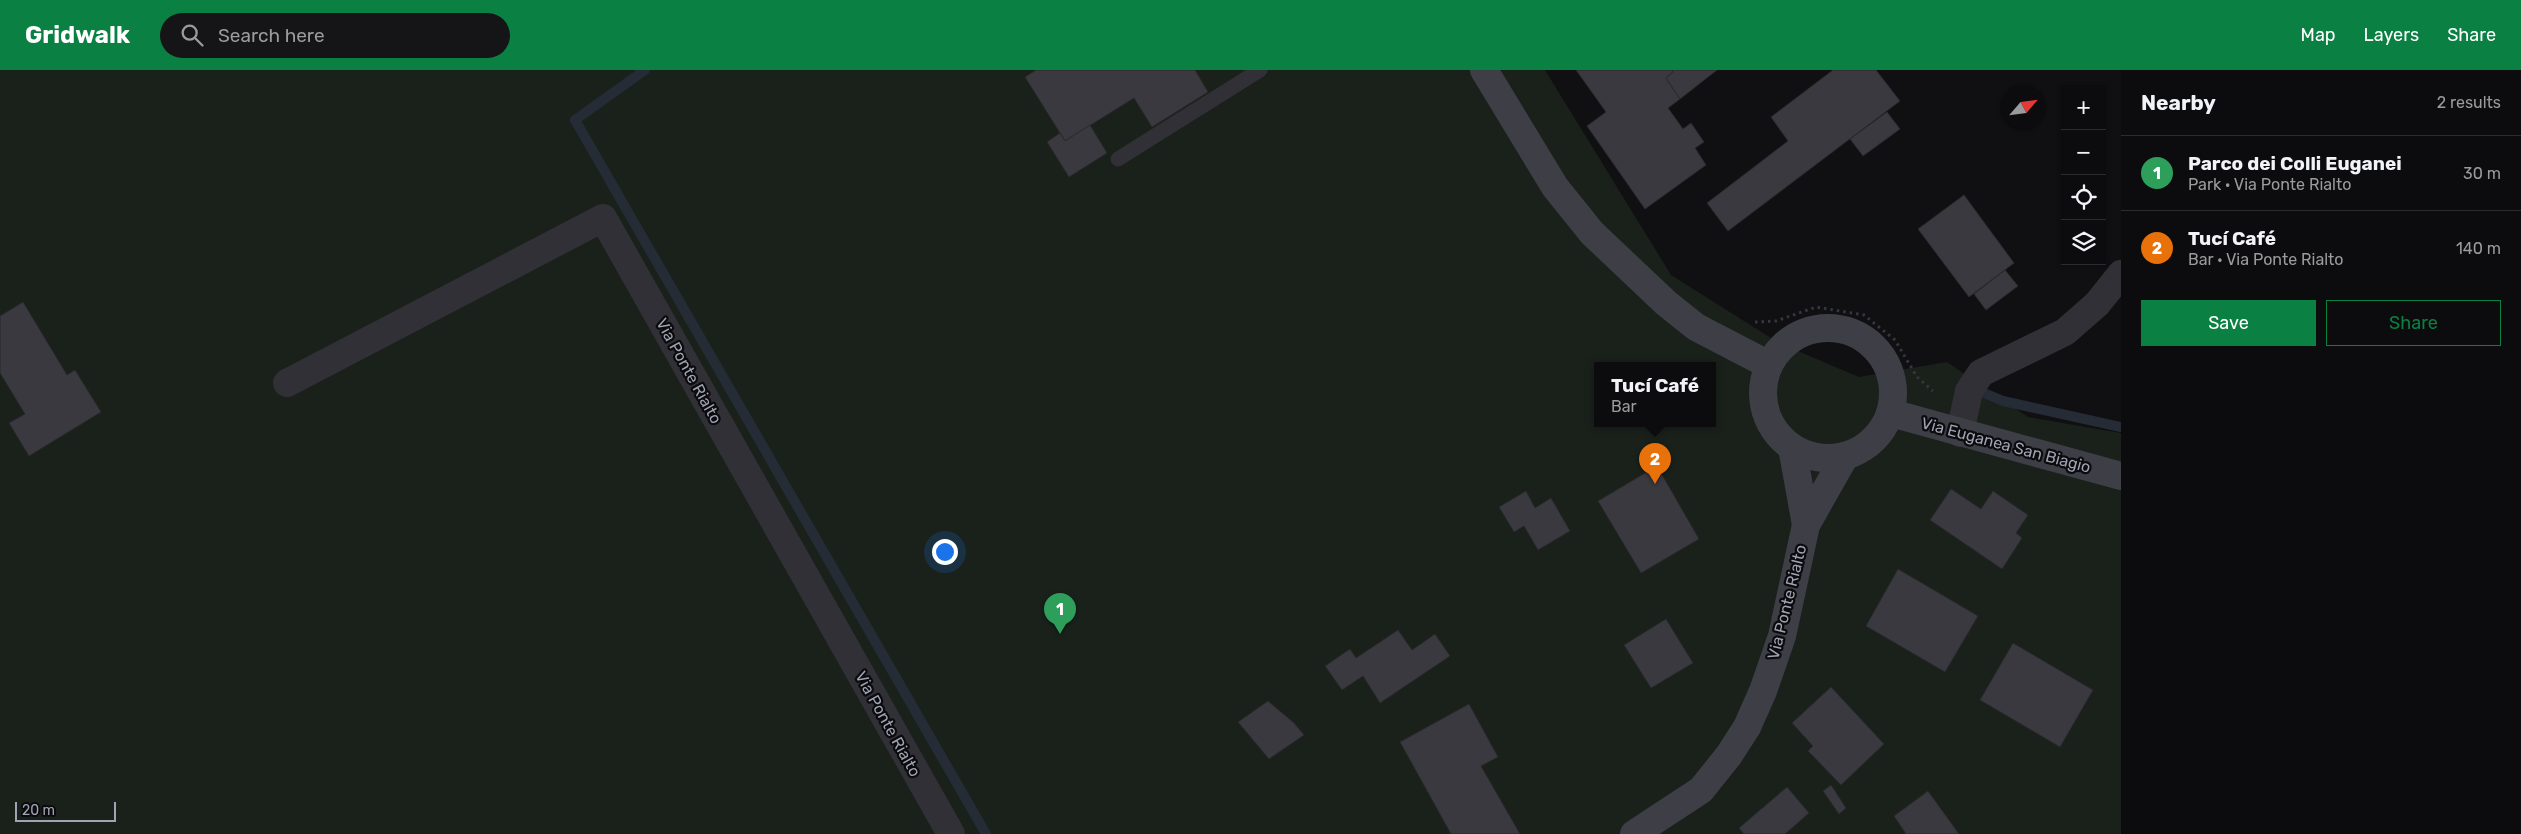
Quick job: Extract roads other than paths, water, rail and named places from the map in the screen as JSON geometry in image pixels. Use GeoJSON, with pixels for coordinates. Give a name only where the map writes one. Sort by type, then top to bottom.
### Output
{"type":"FeatureCollection","features":[{"type":"Feature","properties":{"kind":"main road"},"geometry":{"type":"LineString","coordinates":[[1484,70],[1555,187],[1592,233],[1666,303],[1696,327],[1769,365]]}},
{"type":"Feature","properties":{"kind":"main road"},"geometry":{"type":"LineString","coordinates":[[1828,328],[1846,331],[1863,339],[1877,351],[1887,367],[1892,384],[1891,413],[1876,436],[1862,448],[1846,456],[1827,458],[1809,455],[1792,447],[1778,435],[1768,420],[1763,402],[1764,383],[1769,365],[1779,350],[1793,338],[1810,331],[1828,328]]}},
{"type":"Feature","properties":{"kind":"main road","name":"Via Euganea San Biagio"},"geometry":{"type":"LineString","coordinates":[[1891,413],[2121,476]]}},
{"type":"Feature","properties":{"kind":"main road","name":"Via Ponte Rialto"},"geometry":{"type":"LineString","coordinates":[[1792,447],[1806,525]]}},
{"type":"Feature","properties":{"kind":"main road","name":"Via Ponte Rialto"},"geometry":{"type":"LineString","coordinates":[[1634,834],[1701,790],[1730,755],[1747,728],[1763,691],[1782,636],[1806,525],[1846,456]]}},
{"type":"Feature","properties":{"kind":"street","name":"Via Ponte Rialto"},"geometry":{"type":"LineString","coordinates":[[287,383],[603,218],[951,834]]}},
{"type":"Feature","properties":{"kind":"street"},"geometry":{"type":"LineString","coordinates":[[1960,433],[1964,403],[1969,390],[1982,372],[2065,332],[2097,304],[2121,274]]}},
{"type":"Feature","properties":{"kind":"lane"},"geometry":{"type":"LineString","coordinates":[[1118,159],[1260,70]]}},
{"type":"Feature","properties":{"kind":"waterway"},"geometry":{"type":"LineString","coordinates":[[645,70],[575,120],[986,834]]}},
{"type":"Feature","properties":{"kind":"waterway"},"geometry":{"type":"LineString","coordinates":[[1977,390],[2003,401],[2121,427]]}},
{"type":"Feature","properties":{"kind":"place","name":"Tucí Café"},"geometry":{"type":"Point","coordinates":[1655,484]}},
{"type":"Feature","properties":{"kind":"place","name":"Parco dei Colli Euganei"},"geometry":{"type":"Point","coordinates":[1060,634]}}]}
